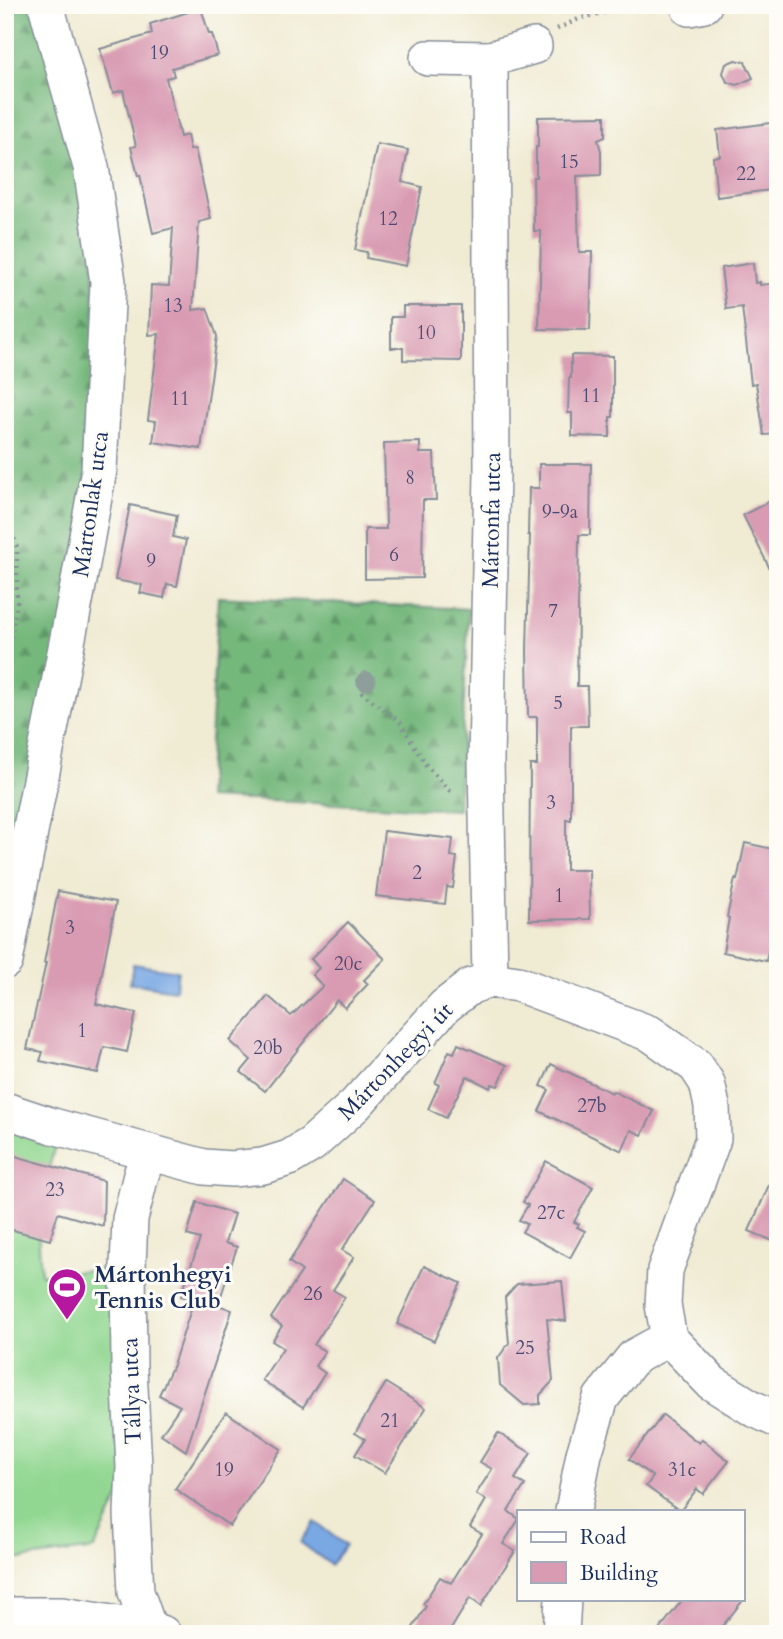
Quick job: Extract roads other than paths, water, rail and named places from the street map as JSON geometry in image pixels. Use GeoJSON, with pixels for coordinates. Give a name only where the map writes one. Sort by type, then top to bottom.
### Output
{"type":"FeatureCollection","features":[{"type":"Feature","properties":{"kind":"street","name":"Mártonlak utca"},"geometry":{"type":"LineString","coordinates":[[5,961],[99,470],[108,282],[91,167],[46,5]]}},
{"type":"Feature","properties":{"kind":"street"},"geometry":{"type":"LineString","coordinates":[[428,58],[490,60],[534,46]]}},
{"type":"Feature","properties":{"kind":"street","name":"Mártonfa utca"},"geometry":{"type":"LineString","coordinates":[[490,60],[492,472],[487,746],[490,980]]}},
{"type":"Feature","properties":{"kind":"street"},"geometry":{"type":"LineString","coordinates":[[490,980],[518,984],[652,1034],[696,1066],[707,1083],[712,1106],[713,1139],[665,1270],[663,1305],[669,1338],[712,1384],[778,1420]]}},
{"type":"Feature","properties":{"kind":"street","name":"Mártonhegyi út"},"geometry":{"type":"LineString","coordinates":[[5,1110],[52,1126],[204,1167],[232,1169],[263,1166],[289,1158],[312,1144],[355,1105],[445,1006],[471,986],[490,980]]}},
{"type":"Feature","properties":{"kind":"street","name":"Tállya utca"},"geometry":{"type":"LineString","coordinates":[[149,1152],[130,1219],[129,1368],[136,1592],[156,1631]]}},
{"type":"Feature","properties":{"kind":"street"},"geometry":{"type":"LineString","coordinates":[[573,1510],[584,1454],[601,1398],[634,1357],[669,1338]]}},
{"type":"Feature","properties":{"kind":"street"},"geometry":{"type":"LineString","coordinates":[[561,1634],[563,1600]]}},
{"type":"Feature","properties":{"kind":"street","name":"Tállya utca"},"geometry":{"type":"LineString","coordinates":[[5,1615],[62,1615],[156,1631]]}},
{"type":"Feature","properties":{"kind":"water"},"geometry":{"type":"Polygon","coordinates":[[[133,964],[178,971],[175,990],[130,983],[133,964]]]}},
{"type":"Feature","properties":{"kind":"water"},"geometry":{"type":"Polygon","coordinates":[[[315,1522],[345,1545],[331,1565],[300,1542],[315,1522]]]}},
{"type":"Feature","properties":{"kind":"place","name":"Mártonhegyi Tennis Club"},"geometry":{"type":"Point","coordinates":[67,1321]}}]}
